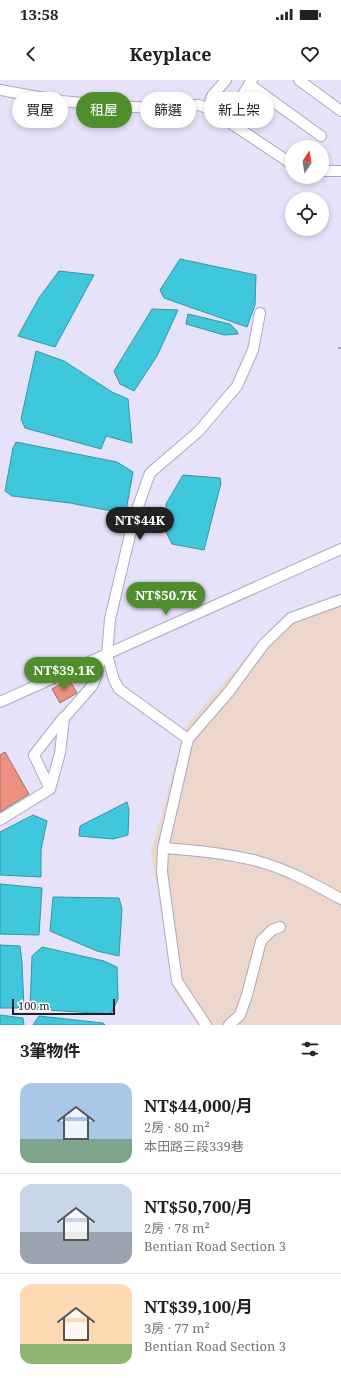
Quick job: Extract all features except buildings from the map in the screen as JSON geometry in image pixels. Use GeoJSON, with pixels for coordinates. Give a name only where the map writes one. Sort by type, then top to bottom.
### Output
{"type":"FeatureCollection","features":[{"type":"Feature","properties":{"kind":"street"},"geometry":{"type":"LineString","coordinates":[[216,92],[226,80]]}},
{"type":"Feature","properties":{"kind":"street"},"geometry":{"type":"LineString","coordinates":[[299,80],[341,111]]}},
{"type":"Feature","properties":{"kind":"street"},"geometry":{"type":"LineString","coordinates":[[244,92],[250,82],[321,136]]}},
{"type":"Feature","properties":{"kind":"street"},"geometry":{"type":"LineString","coordinates":[[0,90],[61,101],[115,106],[155,108],[199,105],[204,107]]}},
{"type":"Feature","properties":{"kind":"street"},"geometry":{"type":"LineString","coordinates":[[239,128],[285,159]]}},
{"type":"Feature","properties":{"kind":"street"},"geometry":{"type":"LineString","coordinates":[[329,171],[341,171]]}},
{"type":"Feature","properties":{"kind":"street"},"geometry":{"type":"LineString","coordinates":[[188,739],[119,689],[114,680],[107,654],[112,611],[134,518],[150,473],[199,431],[237,386],[253,350],[260,313]]}},
{"type":"Feature","properties":{"kind":"street"},"geometry":{"type":"LineString","coordinates":[[0,702],[341,549]]}},
{"type":"Feature","properties":{"kind":"street"},"geometry":{"type":"LineString","coordinates":[[206,1025],[177,981],[162,872],[163,848],[188,739],[228,693],[264,644],[292,618],[341,600]]}},
{"type":"Feature","properties":{"kind":"street"},"geometry":{"type":"LineString","coordinates":[[50,789],[34,755],[92,686],[97,675],[99,663],[107,654]]}},
{"type":"Feature","properties":{"kind":"street"},"geometry":{"type":"LineString","coordinates":[[0,820],[50,789],[60,753],[64,718]]}},
{"type":"Feature","properties":{"kind":"street"},"geometry":{"type":"LineString","coordinates":[[163,848],[197,850],[257,861],[305,879],[341,899]]}},
{"type":"Feature","properties":{"kind":"street"},"geometry":{"type":"LineString","coordinates":[[229,1025],[240,1015],[247,995],[261,941],[272,930],[280,927]]}},
{"type":"Feature","properties":{"kind":"shaded area"},"geometry":{"type":"Polygon","coordinates":[[[341,594],[341,1025],[198,1025],[174,991],[151,852],[186,726],[278,621],[341,594]]]}},
{"type":"Feature","properties":{"kind":"water"},"geometry":{"type":"Polygon","coordinates":[[[180,259],[256,275],[255,305],[247,327],[164,298],[160,290],[180,259]]]}},
{"type":"Feature","properties":{"kind":"water"},"geometry":{"type":"Polygon","coordinates":[[[59,271],[94,275],[55,347],[18,336],[39,298],[59,271]]]}},
{"type":"Feature","properties":{"kind":"water"},"geometry":{"type":"Polygon","coordinates":[[[152,309],[178,310],[157,356],[134,391],[120,384],[114,371],[152,309]]]}},
{"type":"Feature","properties":{"kind":"water"},"geometry":{"type":"Polygon","coordinates":[[[188,314],[230,324],[238,334],[224,335],[186,324],[188,314]]]}},
{"type":"Feature","properties":{"kind":"water"},"geometry":{"type":"Polygon","coordinates":[[[36,351],[64,361],[112,392],[128,399],[132,443],[106,436],[101,449],[25,428],[21,419],[36,351]]]}},
{"type":"Feature","properties":{"kind":"water"},"geometry":{"type":"Polygon","coordinates":[[[16,442],[117,462],[133,472],[126,511],[122,513],[70,503],[12,496],[5,491],[13,448],[16,442]]]}},
{"type":"Feature","properties":{"kind":"water"},"geometry":{"type":"Polygon","coordinates":[[[183,475],[220,478],[221,483],[204,550],[172,544],[166,532],[166,504],[183,475]]]}},
{"type":"Feature","properties":{"kind":"water"},"geometry":{"type":"Polygon","coordinates":[[[127,802],[129,810],[128,835],[113,839],[79,836],[80,826],[127,802]]]}},
{"type":"Feature","properties":{"kind":"water"},"geometry":{"type":"Polygon","coordinates":[[[33,815],[47,821],[41,850],[41,877],[0,875],[0,832],[33,815]]]}},
{"type":"Feature","properties":{"kind":"water"},"geometry":{"type":"Polygon","coordinates":[[[0,884],[42,888],[39,935],[0,934],[0,884]]]}},
{"type":"Feature","properties":{"kind":"water"},"geometry":{"type":"Polygon","coordinates":[[[53,897],[119,898],[122,909],[119,956],[97,951],[50,931],[53,897]]]}},
{"type":"Feature","properties":{"kind":"water"},"geometry":{"type":"Polygon","coordinates":[[[0,945],[20,946],[24,1008],[0,1008],[0,945]]]}},
{"type":"Feature","properties":{"kind":"water"},"geometry":{"type":"Polygon","coordinates":[[[42,947],[104,961],[117,967],[118,999],[111,1014],[30,1009],[32,956],[42,947]]]}},
{"type":"Feature","properties":{"kind":"water"},"geometry":{"type":"Polygon","coordinates":[[[0,1015],[23,1018],[24,1025],[0,1025],[0,1015]]]}},
{"type":"Feature","properties":{"kind":"water"},"geometry":{"type":"Polygon","coordinates":[[[39,1016],[103,1023],[105,1025],[33,1025],[39,1016]]]}}]}
